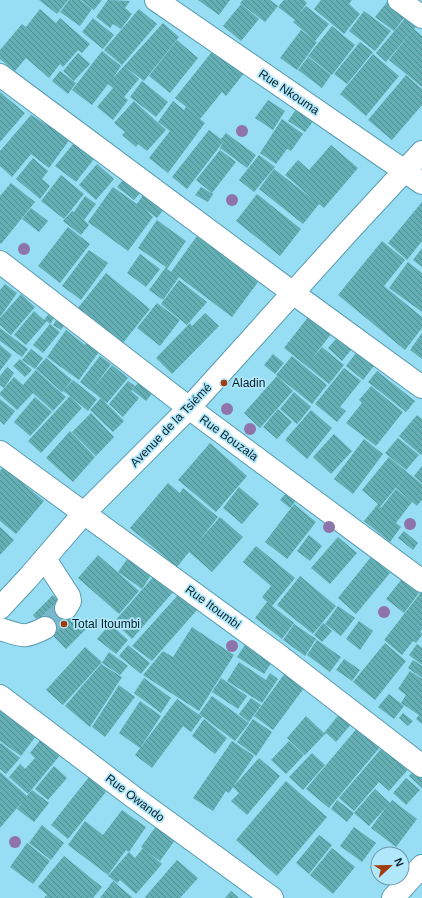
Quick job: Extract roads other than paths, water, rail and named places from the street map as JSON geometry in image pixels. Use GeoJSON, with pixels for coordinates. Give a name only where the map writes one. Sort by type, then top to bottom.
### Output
{"type":"FeatureCollection","features":[{"type":"Feature","properties":{"kind":"street","name":"Rue Nkouma"},"geometry":{"type":"LineString","coordinates":[[156,0],[422,184]]}},
{"type":"Feature","properties":{"kind":"street"},"geometry":{"type":"LineString","coordinates":[[399,0],[422,17]]}},
{"type":"Feature","properties":{"kind":"street"},"geometry":{"type":"LineString","coordinates":[[0,76],[292,293],[422,387]]}},
{"type":"Feature","properties":{"kind":"street","name":"Avenue de la Tsiémé"},"geometry":{"type":"LineString","coordinates":[[0,608],[84,513],[189,408],[292,293],[422,152]]}},
{"type":"Feature","properties":{"kind":"street","name":"Rue Bouzala"},"geometry":{"type":"LineString","coordinates":[[0,262],[189,408],[422,581]]}},
{"type":"Feature","properties":{"kind":"street","name":"Rue Itoumbi"},"geometry":{"type":"LineString","coordinates":[[0,452],[277,654],[422,766]]}},
{"type":"Feature","properties":{"kind":"street"},"geometry":{"type":"LineString","coordinates":[[44,559],[69,596],[70,601],[66,608]]}},
{"type":"Feature","properties":{"kind":"street"},"geometry":{"type":"LineString","coordinates":[[0,629],[24,636],[30,636],[45,628]]}},
{"type":"Feature","properties":{"kind":"street","name":"Rue Owando"},"geometry":{"type":"LineString","coordinates":[[0,696],[138,800],[272,898]]}},
{"type":"Feature","properties":{"kind":"street"},"geometry":{"type":"LineString","coordinates":[[393,898],[422,866]]}},
{"type":"Feature","properties":{"kind":"tunnel"},"geometry":{"type":"LineString","coordinates":[[45,628],[66,608]]}},
{"type":"Feature","properties":{"kind":"place","name":"Aladin"},"geometry":{"type":"Point","coordinates":[224,383]}},
{"type":"Feature","properties":{"kind":"place","name":"Total Itoumbi"},"geometry":{"type":"Point","coordinates":[64,624]}}]}
